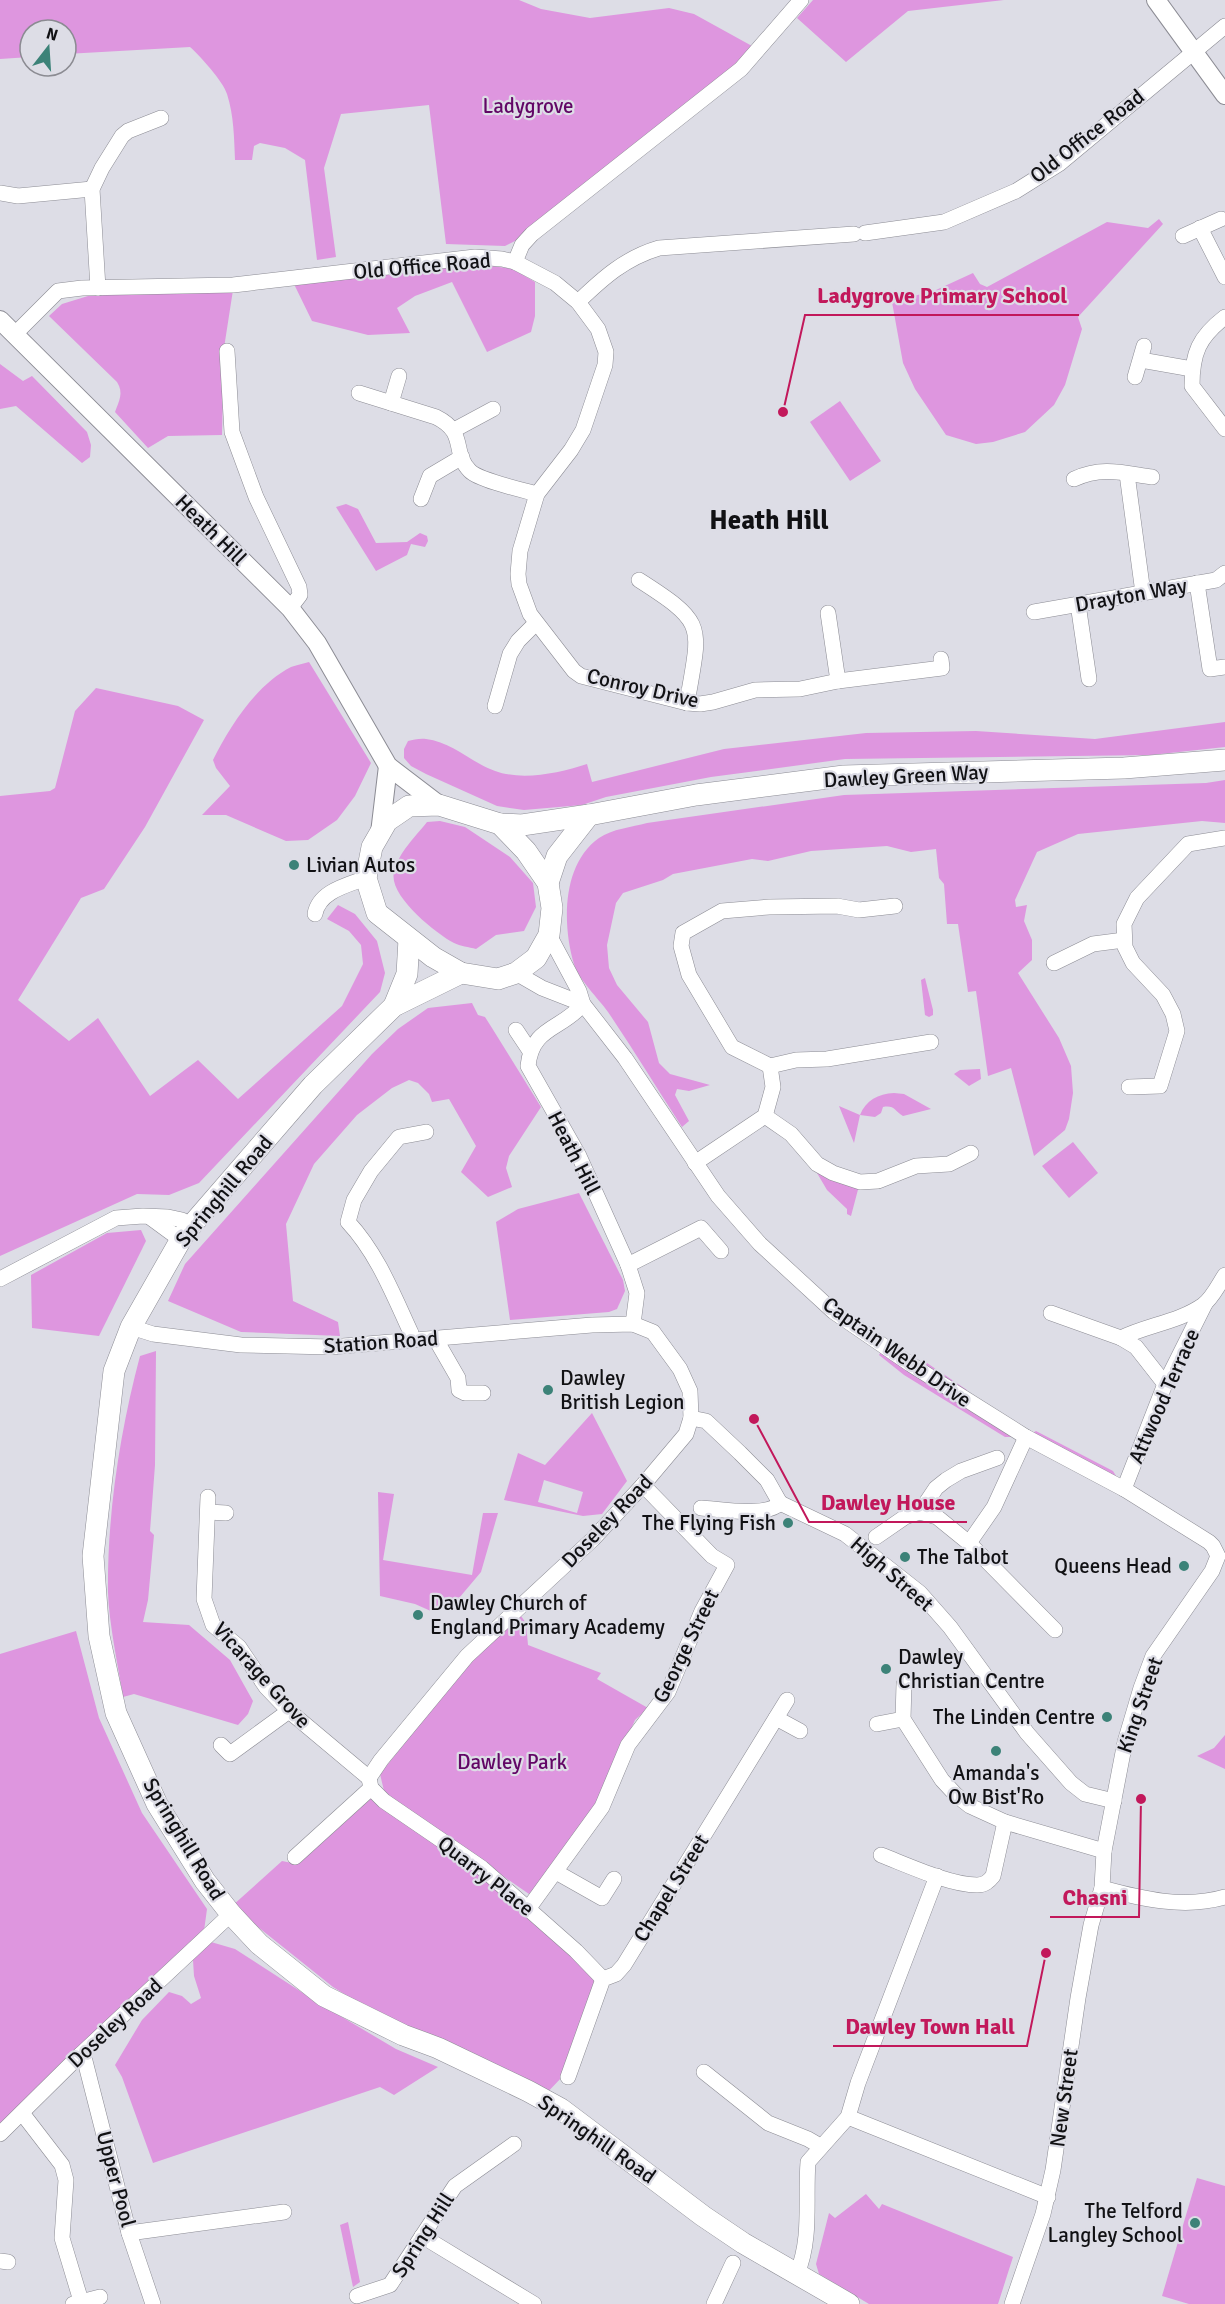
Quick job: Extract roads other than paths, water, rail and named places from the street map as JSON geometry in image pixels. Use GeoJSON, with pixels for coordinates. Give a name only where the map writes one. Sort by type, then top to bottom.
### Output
{"type":"FeatureCollection","features":[{"type":"Feature","properties":{"kind":"main road","name":"Dawley Green Way"},"geometry":{"type":"LineString","coordinates":[[500,824],[522,825],[696,795],[844,776],[1125,768],[1225,760]]}},
{"type":"Feature","properties":{"kind":"main road"},"geometry":{"type":"LineString","coordinates":[[439,805],[500,824],[526,851],[548,883],[552,908],[549,935],[536,958],[516,973],[498,979],[461,973],[433,957],[377,913],[366,878],[372,847],[380,833],[387,821],[409,806],[439,805]]}},
{"type":"Feature","properties":{"kind":"main road"},"geometry":{"type":"LineString","coordinates":[[548,883],[557,856],[589,815]]}},
{"type":"Feature","properties":{"kind":"main road","name":"Springhill Road"},"geometry":{"type":"LineString","coordinates":[[394,1006],[407,974],[409,939]]}},
{"type":"Feature","properties":{"kind":"main road","name":"Springhill Road"},"geometry":{"type":"LineString","coordinates":[[461,973],[394,1006],[313,1085],[186,1233],[131,1327],[114,1371],[93,1556],[99,1636],[116,1713],[157,1804],[205,1881],[259,1944],[324,1996],[403,2035],[438,2048],[561,2109],[703,2216],[743,2243],[849,2304]]}},
{"type":"Feature","properties":{"kind":"street"},"geometry":{"type":"LineString","coordinates":[[515,262],[522,245],[532,234],[741,69],[801,0]]}},
{"type":"Feature","properties":{"kind":"street"},"geometry":{"type":"LineString","coordinates":[[1156,0],[1225,95]]}},
{"type":"Feature","properties":{"kind":"street","name":"Old Office Road"},"geometry":{"type":"LineString","coordinates":[[15,334],[58,291],[233,285],[475,257],[515,262],[555,283],[578,302],[620,264],[659,248],[859,234],[944,222],[1016,191],[1059,164],[1225,26]]}},
{"type":"Feature","properties":{"kind":"street"},"geometry":{"type":"LineString","coordinates":[[98,288],[92,189],[122,136],[128,131],[161,117]]}},
{"type":"Feature","properties":{"kind":"street"},"geometry":{"type":"LineString","coordinates":[[0,193],[18,196],[92,189]]}},
{"type":"Feature","properties":{"kind":"street"},"geometry":{"type":"LineString","coordinates":[[1183,236],[1221,219]]}},
{"type":"Feature","properties":{"kind":"street"},"geometry":{"type":"LineString","coordinates":[[1200,228],[1225,277]]}},
{"type":"Feature","properties":{"kind":"street","name":"Conroy Drive"},"geometry":{"type":"LineString","coordinates":[[578,302],[604,341],[605,365],[578,441],[537,494],[520,551],[518,574],[525,605],[536,623],[574,671],[581,676],[687,703],[713,702],[755,690],[801,689],[838,681],[942,668],[941,659]]}},
{"type":"Feature","properties":{"kind":"street"},"geometry":{"type":"LineString","coordinates":[[1225,317],[1207,331],[1194,359],[1192,369],[1192,386],[1225,429]]}},
{"type":"Feature","properties":{"kind":"street","name":"Heath Hill"},"geometry":{"type":"LineString","coordinates":[[0,320],[290,608],[322,652],[388,766],[439,805]]}},
{"type":"Feature","properties":{"kind":"street"},"geometry":{"type":"LineString","coordinates":[[227,351],[232,432],[261,508],[298,587],[300,595],[290,608]]}},
{"type":"Feature","properties":{"kind":"street"},"geometry":{"type":"LineString","coordinates":[[1135,377],[1142,353],[1192,369]]}},
{"type":"Feature","properties":{"kind":"street"},"geometry":{"type":"LineString","coordinates":[[391,403],[399,376]]}},
{"type":"Feature","properties":{"kind":"street"},"geometry":{"type":"LineString","coordinates":[[359,393],[436,417],[454,430],[462,457],[475,476],[537,494]]}},
{"type":"Feature","properties":{"kind":"street"},"geometry":{"type":"LineString","coordinates":[[454,430],[493,409]]}},
{"type":"Feature","properties":{"kind":"street"},"geometry":{"type":"LineString","coordinates":[[420,499],[430,476],[462,457]]}},
{"type":"Feature","properties":{"kind":"street"},"geometry":{"type":"LineString","coordinates":[[1074,479],[1090,472],[1116,471],[1152,477]]}},
{"type":"Feature","properties":{"kind":"street"},"geometry":{"type":"LineString","coordinates":[[1127,474],[1143,593]]}},
{"type":"Feature","properties":{"kind":"street","name":"Drayton Way"},"geometry":{"type":"LineString","coordinates":[[1034,612],[1197,584],[1216,580],[1225,573]]}},
{"type":"Feature","properties":{"kind":"street"},"geometry":{"type":"LineString","coordinates":[[639,580],[684,610],[694,628],[696,647],[687,703]]}},
{"type":"Feature","properties":{"kind":"street"},"geometry":{"type":"LineString","coordinates":[[1197,584],[1210,669],[1225,667]]}},
{"type":"Feature","properties":{"kind":"street"},"geometry":{"type":"LineString","coordinates":[[1078,604],[1089,679]]}},
{"type":"Feature","properties":{"kind":"street"},"geometry":{"type":"LineString","coordinates":[[828,613],[838,681]]}},
{"type":"Feature","properties":{"kind":"street"},"geometry":{"type":"LineString","coordinates":[[495,706],[510,654],[518,641],[536,623]]}},
{"type":"Feature","properties":{"kind":"street"},"geometry":{"type":"LineString","coordinates":[[380,833],[388,766]]}},
{"type":"Feature","properties":{"kind":"street"},"geometry":{"type":"LineString","coordinates":[[1129,1087],[1160,1086],[1177,1031],[1173,1014],[1163,995],[1133,963],[1125,947],[1124,924],[1137,898],[1188,844],[1225,838]]}},
{"type":"Feature","properties":{"kind":"street"},"geometry":{"type":"LineString","coordinates":[[315,914],[316,906],[332,892],[366,878]]}},
{"type":"Feature","properties":{"kind":"street"},"geometry":{"type":"LineString","coordinates":[[895,906],[859,910],[837,906],[769,907],[722,911],[683,933],[681,946],[689,975],[732,1047],[770,1066],[796,1060],[827,1059],[931,1042]]}},
{"type":"Feature","properties":{"kind":"street","name":"Captain Webb Drive"},"geometry":{"type":"LineString","coordinates":[[549,935],[579,991],[583,1004],[625,1058],[718,1196],[760,1244],[834,1312],[918,1370],[1026,1437],[1124,1489],[1216,1547]]}},
{"type":"Feature","properties":{"kind":"street"},"geometry":{"type":"LineString","coordinates":[[1054,963],[1093,944],[1124,940]]}},
{"type":"Feature","properties":{"kind":"street","name":"Captain Webb Drive"},"geometry":{"type":"LineString","coordinates":[[516,973],[583,1004]]}},
{"type":"Feature","properties":{"kind":"street"},"geometry":{"type":"LineString","coordinates":[[516,1030],[534,1044],[583,1004]]}},
{"type":"Feature","properties":{"kind":"street","name":"Heath Hill"},"geometry":{"type":"LineString","coordinates":[[534,1044],[528,1066],[579,1156],[628,1265],[637,1293],[633,1324]]}},
{"type":"Feature","properties":{"kind":"street"},"geometry":{"type":"LineString","coordinates":[[694,1163],[765,1116],[773,1087],[770,1066]]}},
{"type":"Feature","properties":{"kind":"street"},"geometry":{"type":"LineString","coordinates":[[765,1116],[791,1134],[817,1164],[833,1173],[860,1182],[878,1181],[916,1166],[949,1164],[971,1154]]}},
{"type":"Feature","properties":{"kind":"street"},"geometry":{"type":"LineString","coordinates":[[412,1340],[411,1333],[381,1269],[362,1237],[348,1222],[354,1200],[371,1171],[399,1137],[426,1132]]}},
{"type":"Feature","properties":{"kind":"street"},"geometry":{"type":"LineString","coordinates":[[0,1279],[116,1218],[143,1216],[186,1233]]}},
{"type":"Feature","properties":{"kind":"street"},"geometry":{"type":"LineString","coordinates":[[628,1265],[701,1228],[721,1251]]}},
{"type":"Feature","properties":{"kind":"street","name":"Attwood Terrace"},"geometry":{"type":"LineString","coordinates":[[1124,1489],[1165,1384],[1205,1304],[1225,1275]]}},
{"type":"Feature","properties":{"kind":"street","name":"Attwood Terrace"},"geometry":{"type":"LineString","coordinates":[[1121,1338],[1135,1331],[1181,1317],[1205,1304]]}},
{"type":"Feature","properties":{"kind":"street"},"geometry":{"type":"LineString","coordinates":[[1051,1313],[1121,1338],[1136,1347],[1165,1384]]}},
{"type":"Feature","properties":{"kind":"street"},"geometry":{"type":"LineString","coordinates":[[633,1324],[653,1332],[680,1370],[699,1419],[766,1480],[780,1503],[776,1507],[757,1512],[700,1508]]}},
{"type":"Feature","properties":{"kind":"street","name":"Station Road"},"geometry":{"type":"LineString","coordinates":[[131,1327],[153,1334],[250,1346],[331,1347],[592,1325],[633,1324]]}},
{"type":"Feature","properties":{"kind":"street"},"geometry":{"type":"LineString","coordinates":[[435,1338],[458,1378],[459,1390],[465,1393],[483,1393]]}},
{"type":"Feature","properties":{"kind":"street","name":"Doseley Road"},"geometry":{"type":"LineString","coordinates":[[296,1857],[370,1783],[401,1735],[467,1656],[592,1539],[644,1485],[699,1419]]}},
{"type":"Feature","properties":{"kind":"street"},"geometry":{"type":"LineString","coordinates":[[969,1543],[994,1507],[1026,1437]]}},
{"type":"Feature","properties":{"kind":"street"},"geometry":{"type":"LineString","coordinates":[[920,1512],[936,1488],[946,1480],[961,1471],[997,1458]]}},
{"type":"Feature","properties":{"kind":"street","name":"George Street"},"geometry":{"type":"LineString","coordinates":[[528,1909],[602,1807],[628,1745],[668,1692],[702,1611],[727,1564],[712,1556],[644,1485]]}},
{"type":"Feature","properties":{"kind":"street","name":"High Street"},"geometry":{"type":"LineString","coordinates":[[780,1503],[845,1534],[897,1572],[920,1593],[950,1627],[1027,1733],[1071,1783],[1085,1794],[1114,1801]]}},
{"type":"Feature","properties":{"kind":"street","name":"Vicarage Grove"},"geometry":{"type":"LineString","coordinates":[[226,1513],[208,1504],[204,1599],[206,1611],[213,1625],[239,1647],[266,1687],[289,1711],[370,1783]]}},
{"type":"Feature","properties":{"kind":"street"},"geometry":{"type":"LineString","coordinates":[[876,1537],[906,1517],[920,1512],[937,1517],[969,1543],[1054,1630]]}},
{"type":"Feature","properties":{"kind":"street","name":"King Street"},"geometry":{"type":"LineString","coordinates":[[1104,1851],[1125,1742],[1149,1664],[1167,1634],[1212,1571],[1218,1556],[1216,1547]]}},
{"type":"Feature","properties":{"kind":"street"},"geometry":{"type":"LineString","coordinates":[[904,1683],[903,1719],[942,1780],[956,1795],[970,1806],[1005,1822],[1104,1851]]}},
{"type":"Feature","properties":{"kind":"street","name":"Chapel Street"},"geometry":{"type":"LineString","coordinates":[[603,1979],[616,1974],[624,1965],[787,1700]]}},
{"type":"Feature","properties":{"kind":"street"},"geometry":{"type":"LineString","coordinates":[[221,1745],[230,1754],[289,1711]]}},
{"type":"Feature","properties":{"kind":"street"},"geometry":{"type":"LineString","coordinates":[[776,1718],[800,1731]]}},
{"type":"Feature","properties":{"kind":"street"},"geometry":{"type":"LineString","coordinates":[[878,1725],[903,1719]]}},
{"type":"Feature","properties":{"kind":"street","name":"Quarry Place"},"geometry":{"type":"LineString","coordinates":[[370,1783],[384,1801],[482,1868],[576,1951],[603,1979]]}},
{"type":"Feature","properties":{"kind":"street"},"geometry":{"type":"LineString","coordinates":[[881,1855],[937,1876],[978,1885],[987,1883],[993,1876],[1005,1822]]}},
{"type":"Feature","properties":{"kind":"street","name":"New Street"},"geometry":{"type":"LineString","coordinates":[[1012,2304],[1048,2197],[1080,1987],[1091,1925],[1102,1888],[1104,1851]]}},
{"type":"Feature","properties":{"kind":"street"},"geometry":{"type":"LineString","coordinates":[[556,1872],[602,1898],[614,1879]]}},
{"type":"Feature","properties":{"kind":"street"},"geometry":{"type":"LineString","coordinates":[[796,2274],[806,2248],[808,2162],[848,2117],[858,2083],[937,1876]]}},
{"type":"Feature","properties":{"kind":"street"},"geometry":{"type":"LineString","coordinates":[[1102,1888],[1134,1897],[1178,1902],[1202,1902],[1225,1897]]}},
{"type":"Feature","properties":{"kind":"street","name":"Doseley Road"},"geometry":{"type":"LineString","coordinates":[[0,2134],[80,2055],[231,1914]]}},
{"type":"Feature","properties":{"kind":"street"},"geometry":{"type":"LineString","coordinates":[[568,2077],[603,1979]]}},
{"type":"Feature","properties":{"kind":"street","name":"Upper Pool"},"geometry":{"type":"LineString","coordinates":[[80,2055],[85,2061],[129,2233],[153,2304]]}},
{"type":"Feature","properties":{"kind":"street"},"geometry":{"type":"LineString","coordinates":[[704,2072],[768,2123],[820,2146]]}},
{"type":"Feature","properties":{"kind":"street"},"geometry":{"type":"LineString","coordinates":[[22,2113],[62,2165],[66,2180],[62,2238],[77,2302],[100,2296]]}},
{"type":"Feature","properties":{"kind":"street"},"geometry":{"type":"LineString","coordinates":[[848,2117],[1048,2197]]}},
{"type":"Feature","properties":{"kind":"street","name":"Spring Hill"},"geometry":{"type":"LineString","coordinates":[[357,2296],[390,2285],[455,2186],[514,2144]]}},
{"type":"Feature","properties":{"kind":"street"},"geometry":{"type":"LineString","coordinates":[[129,2233],[284,2212]]}},
{"type":"Feature","properties":{"kind":"street"},"geometry":{"type":"LineString","coordinates":[[422,2236],[534,2304]]}},
{"type":"Feature","properties":{"kind":"street"},"geometry":{"type":"LineString","coordinates":[[714,2304],[733,2263]]}},
{"type":"Feature","properties":{"kind":"place","name":"Ladygrove Primary School"},"geometry":{"type":"Point","coordinates":[783,412]}},
{"type":"Feature","properties":{"kind":"place","name":"Livian Autos"},"geometry":{"type":"Point","coordinates":[294,865]}},
{"type":"Feature","properties":{"kind":"place","name":"Dawley British Legion"},"geometry":{"type":"Point","coordinates":[548,1390]}},
{"type":"Feature","properties":{"kind":"place","name":"Dawley House"},"geometry":{"type":"Point","coordinates":[754,1419]}},
{"type":"Feature","properties":{"kind":"place","name":"The Flying Fish"},"geometry":{"type":"Point","coordinates":[788,1523]}},
{"type":"Feature","properties":{"kind":"place","name":"The Talbot"},"geometry":{"type":"Point","coordinates":[905,1557]}},
{"type":"Feature","properties":{"kind":"place","name":"Queens Head"},"geometry":{"type":"Point","coordinates":[1184,1566]}},
{"type":"Feature","properties":{"kind":"place","name":"Dawley Church of England Primary Academy"},"geometry":{"type":"Point","coordinates":[418,1615]}},
{"type":"Feature","properties":{"kind":"place","name":"Dawley Christian Centre"},"geometry":{"type":"Point","coordinates":[886,1669]}},
{"type":"Feature","properties":{"kind":"place","name":"The Linden Centre"},"geometry":{"type":"Point","coordinates":[1107,1717]}},
{"type":"Feature","properties":{"kind":"place","name":"Amanda's Ow Bist'Ro"},"geometry":{"type":"Point","coordinates":[996,1751]}},
{"type":"Feature","properties":{"kind":"place","name":"Chasni"},"geometry":{"type":"Point","coordinates":[1141,1799]}},
{"type":"Feature","properties":{"kind":"place","name":"Dawley Town Hall"},"geometry":{"type":"Point","coordinates":[1046,1953]}},
{"type":"Feature","properties":{"kind":"place","name":"The Telford Langley School"},"geometry":{"type":"Point","coordinates":[1195,2223]}},
{"type":"Feature","properties":{"kind":"district","name":"Heath Hill"},"geometry":{"type":"Point","coordinates":[769,520]}},
{"type":"Feature","properties":{"kind":"park label","name":"Ladygrove"},"geometry":{"type":"Point","coordinates":[528,106]}},
{"type":"Feature","properties":{"kind":"park label","name":"Dawley Park"},"geometry":{"type":"Point","coordinates":[512,1762]}}]}
